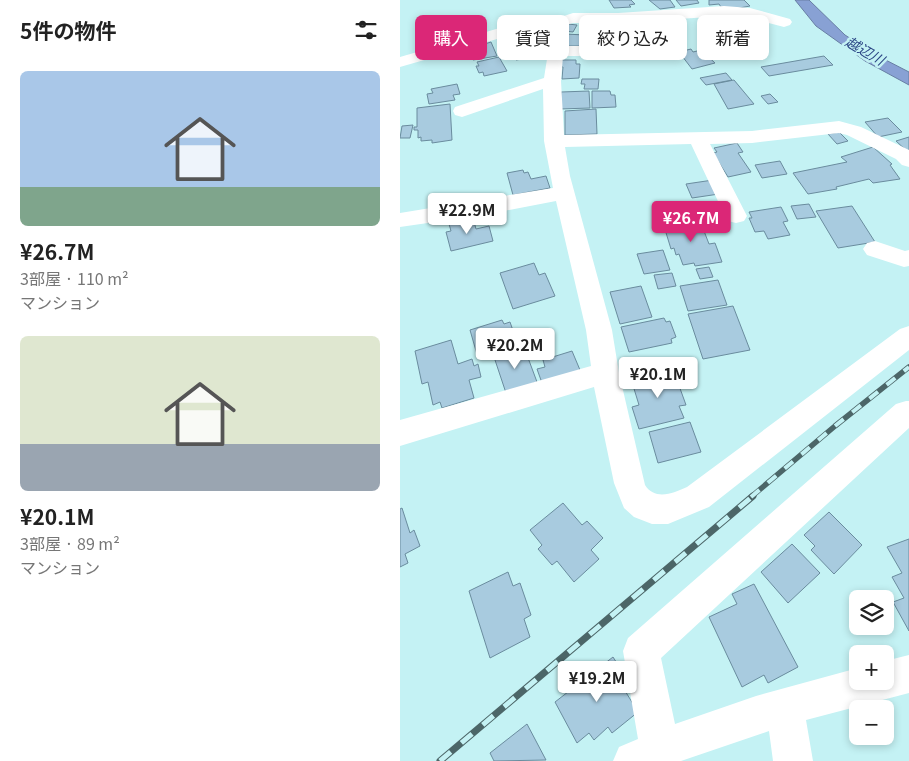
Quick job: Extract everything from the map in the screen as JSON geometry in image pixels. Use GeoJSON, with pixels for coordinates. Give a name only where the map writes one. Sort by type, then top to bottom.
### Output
{"type":"FeatureCollection","features":[{"type":"Feature","properties":{"kind":"street"},"geometry":{"type":"LineString","coordinates":[[569,17],[593,0]]}},
{"type":"Feature","properties":{"kind":"street"},"geometry":{"type":"LineString","coordinates":[[569,22],[724,11],[750,13],[784,22]]}},
{"type":"Feature","properties":{"kind":"street"},"geometry":{"type":"LineString","coordinates":[[400,62],[497,34]]}},
{"type":"Feature","properties":{"kind":"street"},"geometry":{"type":"LineString","coordinates":[[553,60],[552,81],[554,141],[564,193],[599,330],[605,373],[629,483],[637,500],[648,508],[662,510],[680,507],[698,497],[909,336]]}},
{"type":"Feature","properties":{"kind":"street"},"geometry":{"type":"LineString","coordinates":[[462,112],[503,96],[552,81]]}},
{"type":"Feature","properties":{"kind":"street"},"geometry":{"type":"LineString","coordinates":[[554,141],[752,137],[839,127],[854,131],[903,155],[909,160]]}},
{"type":"Feature","properties":{"kind":"street"},"geometry":{"type":"LineString","coordinates":[[698,139],[736,216]]}},
{"type":"Feature","properties":{"kind":"street"},"geometry":{"type":"LineString","coordinates":[[400,220],[483,208],[564,193]]}},
{"type":"Feature","properties":{"kind":"street"},"geometry":{"type":"LineString","coordinates":[[875,249],[904,259],[909,258]]}},
{"type":"Feature","properties":{"kind":"street"},"geometry":{"type":"LineString","coordinates":[[400,433],[605,373]]}},
{"type":"Feature","properties":{"kind":"street"},"geometry":{"type":"LineString","coordinates":[[849,690],[784,707],[647,755],[640,651],[906,413],[909,413]]}},
{"type":"Feature","properties":{"kind":"street"},"geometry":{"type":"LineString","coordinates":[[894,678],[909,674]]}},
{"type":"Feature","properties":{"kind":"street"},"geometry":{"type":"LineString","coordinates":[[784,707],[793,761]]}},
{"type":"Feature","properties":{"kind":"water","name":"越辺川"},"geometry":{"type":"Polygon","coordinates":[[[795,0],[809,0],[845,35],[876,55],[909,72],[909,85],[865,61],[816,26],[795,0]]]}},
{"type":"Feature","properties":{"kind":"building"},"geometry":{"type":"Polygon","coordinates":[[[609,0],[631,0],[635,4],[629,5],[631,7],[614,8],[609,0]]]}},
{"type":"Feature","properties":{"kind":"building"},"geometry":{"type":"Polygon","coordinates":[[[649,0],[670,0],[675,7],[660,9],[649,0]]]}},
{"type":"Feature","properties":{"kind":"building"},"geometry":{"type":"Polygon","coordinates":[[[676,0],[697,0],[699,3],[681,6],[676,0]]]}},
{"type":"Feature","properties":{"kind":"building"},"geometry":{"type":"Polygon","coordinates":[[[709,0],[744,0],[750,6],[734,9],[721,7],[719,4],[709,5],[709,0]]]}},
{"type":"Feature","properties":{"kind":"building"},"geometry":{"type":"Polygon","coordinates":[[[569,24],[577,25],[573,32],[569,32],[569,24]]]}},
{"type":"Feature","properties":{"kind":"building"},"geometry":{"type":"Polygon","coordinates":[[[569,34],[579,35],[579,46],[569,46],[569,34]]]}},
{"type":"Feature","properties":{"kind":"building"},"geometry":{"type":"Polygon","coordinates":[[[491,42],[497,56],[487,58],[487,43],[491,42]]]}},
{"type":"Feature","properties":{"kind":"building"},"geometry":{"type":"Polygon","coordinates":[[[687,50],[697,51],[697,60],[712,60],[715,63],[692,69],[685,60],[687,60],[687,50]]]}},
{"type":"Feature","properties":{"kind":"building"},"geometry":{"type":"Polygon","coordinates":[[[824,56],[833,65],[769,76],[761,67],[824,56]]]}},
{"type":"Feature","properties":{"kind":"building"},"geometry":{"type":"Polygon","coordinates":[[[497,57],[497,60],[501,60],[507,71],[484,76],[483,72],[479,73],[476,66],[479,66],[477,62],[497,57]]]}},
{"type":"Feature","properties":{"kind":"building"},"geometry":{"type":"Polygon","coordinates":[[[561,60],[576,60],[576,64],[580,64],[579,78],[562,79],[563,67],[560,67],[561,60]]]}},
{"type":"Feature","properties":{"kind":"building"},"geometry":{"type":"Polygon","coordinates":[[[726,73],[732,80],[706,85],[700,78],[726,73]]]}},
{"type":"Feature","properties":{"kind":"building"},"geometry":{"type":"Polygon","coordinates":[[[582,79],[599,79],[598,89],[584,89],[585,84],[581,84],[582,79]]]}},
{"type":"Feature","properties":{"kind":"building"},"geometry":{"type":"Polygon","coordinates":[[[734,80],[754,104],[728,109],[714,84],[734,80]]]}},
{"type":"Feature","properties":{"kind":"building"},"geometry":{"type":"Polygon","coordinates":[[[457,84],[460,94],[453,95],[455,100],[429,104],[427,94],[433,93],[431,89],[457,84]]]}},
{"type":"Feature","properties":{"kind":"building"},"geometry":{"type":"Polygon","coordinates":[[[589,91],[590,108],[560,109],[561,92],[589,91]]]}},
{"type":"Feature","properties":{"kind":"building"},"geometry":{"type":"Polygon","coordinates":[[[592,91],[610,91],[611,95],[615,95],[616,107],[592,108],[592,91]]]}},
{"type":"Feature","properties":{"kind":"building"},"geometry":{"type":"Polygon","coordinates":[[[770,94],[778,102],[768,104],[761,96],[770,94]]]}},
{"type":"Feature","properties":{"kind":"building"},"geometry":{"type":"Polygon","coordinates":[[[450,104],[452,140],[432,143],[432,140],[421,141],[421,137],[418,138],[418,130],[414,130],[414,127],[417,127],[417,108],[450,104]]]}},
{"type":"Feature","properties":{"kind":"building"},"geometry":{"type":"Polygon","coordinates":[[[596,109],[597,134],[565,135],[565,111],[596,109]]]}},
{"type":"Feature","properties":{"kind":"building"},"geometry":{"type":"Polygon","coordinates":[[[888,118],[902,132],[878,137],[865,122],[888,118]]]}},
{"type":"Feature","properties":{"kind":"building"},"geometry":{"type":"Polygon","coordinates":[[[413,125],[410,138],[400,138],[402,126],[413,125]]]}},
{"type":"Feature","properties":{"kind":"building"},"geometry":{"type":"Polygon","coordinates":[[[839,132],[848,141],[837,144],[828,134],[839,132]]]}},
{"type":"Feature","properties":{"kind":"building"},"geometry":{"type":"Polygon","coordinates":[[[909,137],[909,153],[896,141],[909,137]]]}},
{"type":"Feature","properties":{"kind":"building"},"geometry":{"type":"Polygon","coordinates":[[[737,143],[743,152],[738,153],[751,172],[728,177],[713,153],[717,152],[714,148],[737,143]]]}},
{"type":"Feature","properties":{"kind":"building"},"geometry":{"type":"Polygon","coordinates":[[[873,147],[892,164],[890,165],[900,179],[873,183],[869,179],[836,187],[837,189],[808,194],[793,173],[847,162],[841,157],[873,147]]]}},
{"type":"Feature","properties":{"kind":"building"},"geometry":{"type":"Polygon","coordinates":[[[780,161],[787,174],[762,178],[755,165],[780,161]]]}},
{"type":"Feature","properties":{"kind":"building"},"geometry":{"type":"Polygon","coordinates":[[[523,170],[524,173],[528,172],[531,179],[546,176],[550,188],[513,195],[507,173],[523,170]]]}},
{"type":"Feature","properties":{"kind":"building"},"geometry":{"type":"Polygon","coordinates":[[[713,180],[719,194],[692,198],[686,184],[713,180]]]}},
{"type":"Feature","properties":{"kind":"building"},"geometry":{"type":"Polygon","coordinates":[[[809,204],[816,217],[797,219],[791,206],[809,204]]]}},
{"type":"Feature","properties":{"kind":"building"},"geometry":{"type":"Polygon","coordinates":[[[852,206],[875,242],[838,248],[816,211],[852,206]]]}},
{"type":"Feature","properties":{"kind":"building"},"geometry":{"type":"Polygon","coordinates":[[[781,207],[788,221],[783,222],[790,235],[768,239],[764,231],[755,232],[749,218],[752,218],[749,212],[781,207]]]}},
{"type":"Feature","properties":{"kind":"building"},"geometry":{"type":"Polygon","coordinates":[[[473,218],[476,229],[489,226],[493,241],[451,251],[446,232],[451,231],[449,224],[473,218]]]}},
{"type":"Feature","properties":{"kind":"building"},"geometry":{"type":"Polygon","coordinates":[[[699,218],[709,244],[715,243],[722,262],[695,266],[694,263],[683,265],[679,254],[676,255],[674,248],[671,249],[663,223],[699,218]]]}},
{"type":"Feature","properties":{"kind":"building"},"geometry":{"type":"Polygon","coordinates":[[[663,250],[670,270],[644,274],[637,254],[663,250]]]}},
{"type":"Feature","properties":{"kind":"building"},"geometry":{"type":"Polygon","coordinates":[[[534,263],[539,275],[545,273],[555,296],[513,309],[500,273],[534,263]]]}},
{"type":"Feature","properties":{"kind":"building"},"geometry":{"type":"Polygon","coordinates":[[[709,267],[713,277],[700,279],[696,269],[709,267]]]}},
{"type":"Feature","properties":{"kind":"building"},"geometry":{"type":"Polygon","coordinates":[[[672,273],[676,286],[658,289],[654,275],[672,273]]]}},
{"type":"Feature","properties":{"kind":"building"},"geometry":{"type":"Polygon","coordinates":[[[718,280],[727,305],[688,311],[680,286],[718,280]]]}},
{"type":"Feature","properties":{"kind":"building"},"geometry":{"type":"Polygon","coordinates":[[[641,286],[652,317],[620,324],[610,292],[641,286]]]}},
{"type":"Feature","properties":{"kind":"building"},"geometry":{"type":"Polygon","coordinates":[[[733,306],[750,350],[703,359],[688,314],[733,306]]]}},
{"type":"Feature","properties":{"kind":"building"},"geometry":{"type":"Polygon","coordinates":[[[664,318],[666,322],[670,321],[676,337],[671,339],[672,343],[629,352],[621,327],[664,318]]]}},
{"type":"Feature","properties":{"kind":"building"},"geometry":{"type":"Polygon","coordinates":[[[502,320],[504,324],[510,322],[516,339],[508,342],[510,348],[478,358],[470,330],[502,320]]]}},
{"type":"Feature","properties":{"kind":"building"},"geometry":{"type":"Polygon","coordinates":[[[451,340],[458,364],[472,359],[474,366],[478,364],[481,377],[469,380],[474,398],[442,408],[440,402],[433,405],[428,382],[422,384],[415,351],[451,340]]]}},
{"type":"Feature","properties":{"kind":"building"},"geometry":{"type":"Polygon","coordinates":[[[524,347],[537,382],[506,393],[494,357],[524,347]]]}},
{"type":"Feature","properties":{"kind":"building"},"geometry":{"type":"Polygon","coordinates":[[[572,351],[580,370],[542,383],[537,369],[545,367],[543,360],[572,351]]]}},
{"type":"Feature","properties":{"kind":"building"},"geometry":{"type":"Polygon","coordinates":[[[673,369],[686,405],[679,406],[684,418],[639,429],[632,407],[639,405],[631,379],[673,369]]]}},
{"type":"Feature","properties":{"kind":"building"},"geometry":{"type":"Polygon","coordinates":[[[690,422],[701,452],[658,463],[649,432],[690,422]]]}},
{"type":"Feature","properties":{"kind":"building"},"geometry":{"type":"Polygon","coordinates":[[[563,503],[582,525],[587,521],[603,538],[591,550],[599,559],[574,582],[557,561],[552,565],[538,549],[542,545],[530,530],[563,503]]]}},
{"type":"Feature","properties":{"kind":"building"},"geometry":{"type":"Polygon","coordinates":[[[402,508],[410,533],[414,530],[420,546],[405,554],[408,563],[400,567],[400,509],[402,508]]]}},
{"type":"Feature","properties":{"kind":"building"},"geometry":{"type":"Polygon","coordinates":[[[829,512],[862,545],[834,574],[811,550],[815,546],[804,535],[829,512]]]}},
{"type":"Feature","properties":{"kind":"building"},"geometry":{"type":"Polygon","coordinates":[[[909,539],[909,631],[894,604],[894,602],[904,598],[892,577],[902,573],[887,547],[909,539]]]}},
{"type":"Feature","properties":{"kind":"building"},"geometry":{"type":"Polygon","coordinates":[[[792,544],[820,573],[788,603],[761,572],[792,544]]]}},
{"type":"Feature","properties":{"kind":"building"},"geometry":{"type":"Polygon","coordinates":[[[508,572],[513,586],[520,583],[531,615],[524,619],[530,637],[490,658],[469,591],[508,572]]]}},
{"type":"Feature","properties":{"kind":"building"},"geometry":{"type":"Polygon","coordinates":[[[754,584],[798,667],[768,683],[764,675],[742,687],[709,617],[737,604],[732,594],[754,584]]]}},
{"type":"Feature","properties":{"kind":"building"},"geometry":{"type":"Polygon","coordinates":[[[613,657],[625,676],[619,681],[638,712],[612,733],[608,727],[594,740],[589,733],[577,743],[555,702],[613,657]]]}},
{"type":"Feature","properties":{"kind":"building"},"geometry":{"type":"Polygon","coordinates":[[[527,724],[546,760],[494,761],[490,753],[527,724]]]}},
{"type":"Feature","properties":{"kind":"railway"},"geometry":{"type":"LineString","coordinates":[[751,497],[909,367]]}},
{"type":"Feature","properties":{"kind":"railway"},"geometry":{"type":"LineString","coordinates":[[440,761],[753,496]]}}]}
